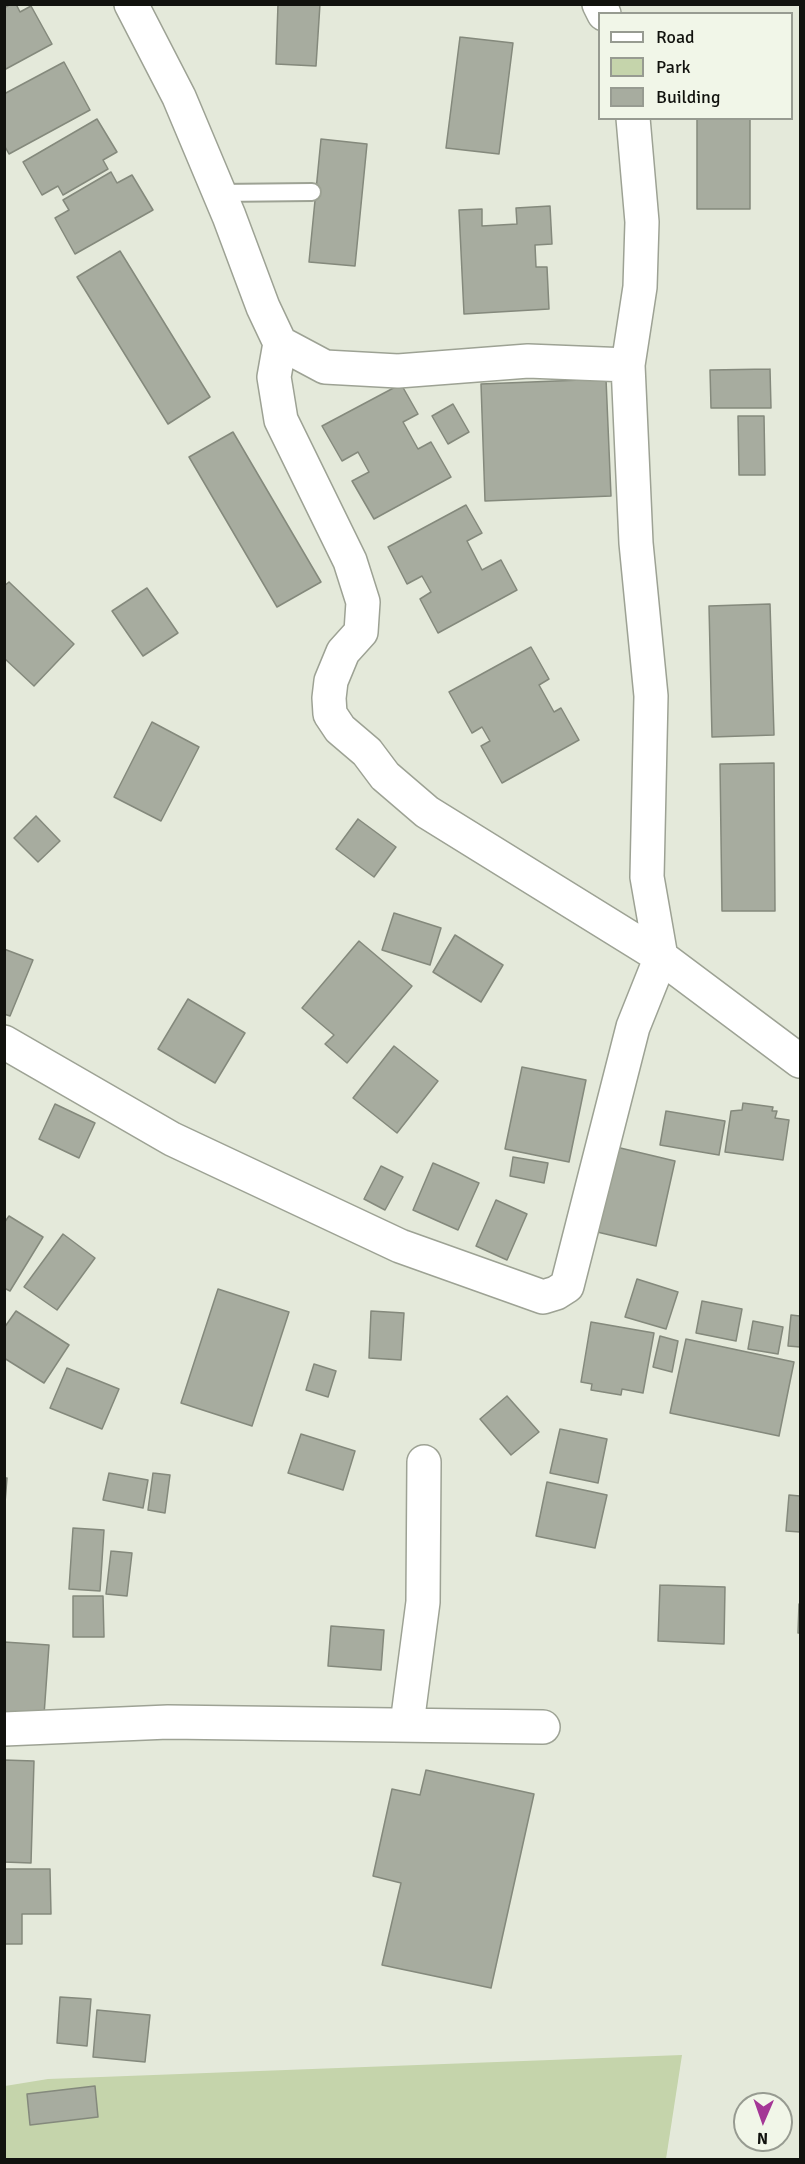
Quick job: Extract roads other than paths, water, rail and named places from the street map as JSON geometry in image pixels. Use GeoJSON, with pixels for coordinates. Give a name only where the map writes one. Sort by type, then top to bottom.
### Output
{"type":"FeatureCollection","features":[{"type":"Feature","properties":{"kind":"street"},"geometry":{"type":"LineString","coordinates":[[131,4],[178,97],[219,193],[263,307],[280,343],[274,377],[281,420],[350,561],[363,602],[361,632],[343,652],[331,681],[330,714],[340,729],[366,752],[385,776],[428,812],[661,957],[801,1061]]}},
{"type":"Feature","properties":{"kind":"street"},"geometry":{"type":"LineString","coordinates":[[4,1042],[172,1139],[400,1246],[543,1297],[567,1286],[633,1027],[661,957],[647,877],[651,696],[636,543],[628,365],[640,287],[642,222],[633,120]]}},
{"type":"Feature","properties":{"kind":"street"},"geometry":{"type":"LineString","coordinates":[[280,343],[325,367],[398,371],[528,361],[628,365]]}},
{"type":"Feature","properties":{"kind":"street"},"geometry":{"type":"LineString","coordinates":[[407,1724],[423,1602],[424,1462]]}},
{"type":"Feature","properties":{"kind":"street"},"geometry":{"type":"LineString","coordinates":[[4,1730],[168,1722],[407,1724],[543,1728]]}},
{"type":"Feature","properties":{"kind":"lane"},"geometry":{"type":"LineString","coordinates":[[219,193],[312,192]]}}]}
